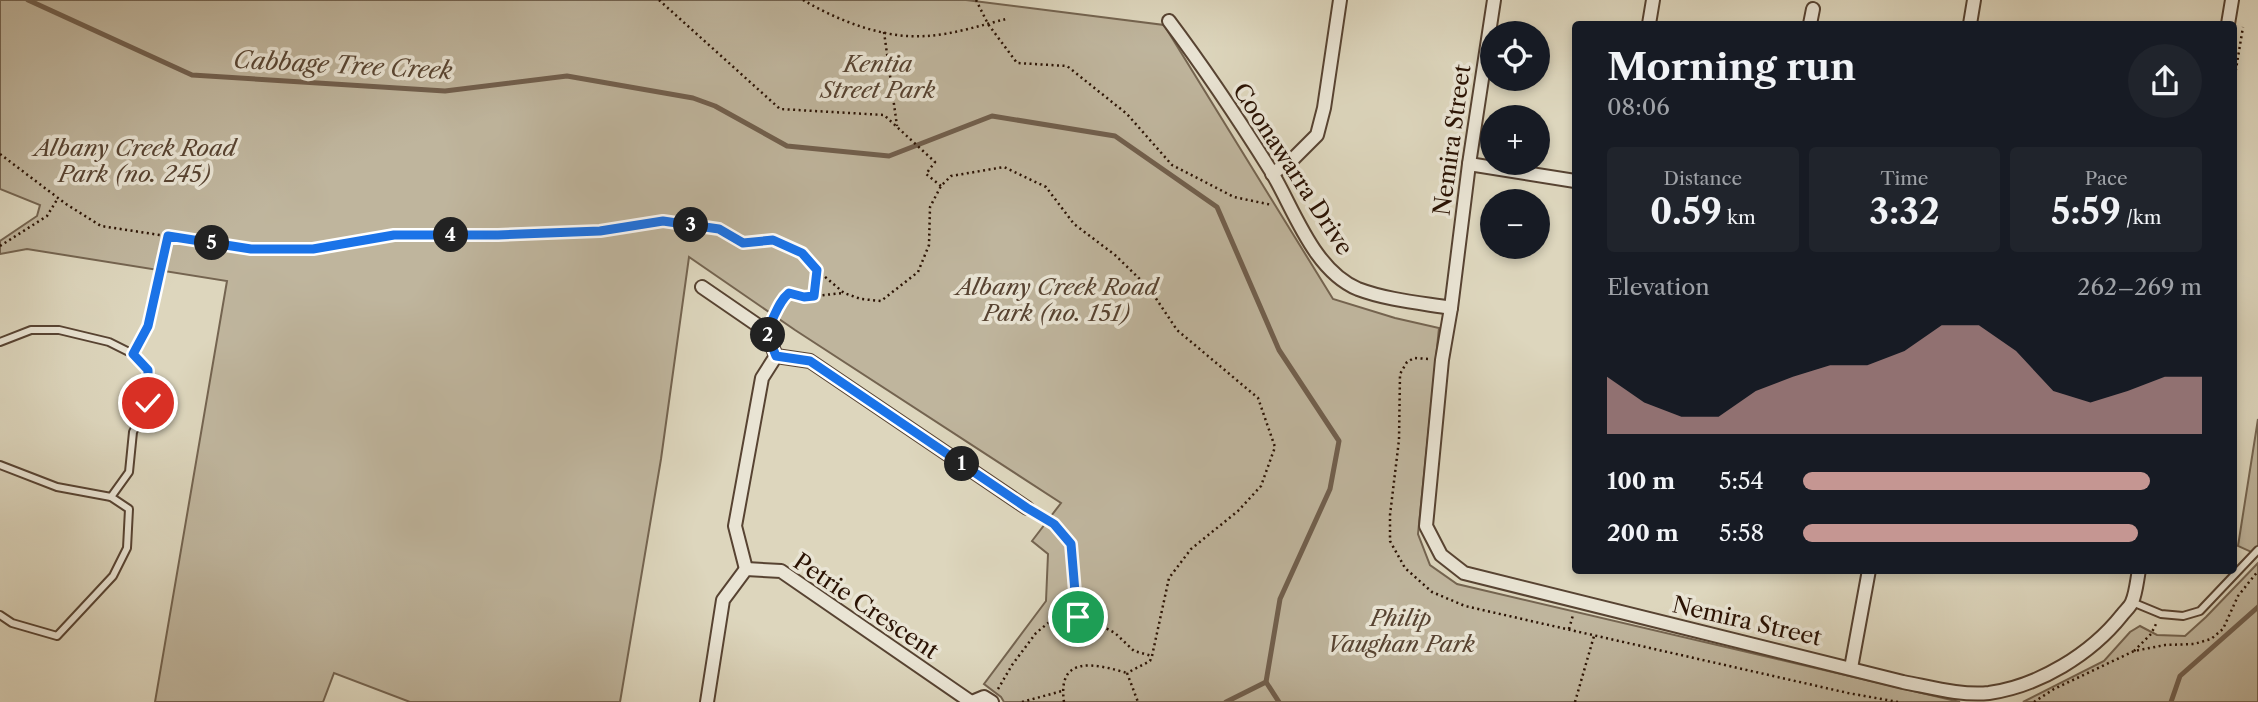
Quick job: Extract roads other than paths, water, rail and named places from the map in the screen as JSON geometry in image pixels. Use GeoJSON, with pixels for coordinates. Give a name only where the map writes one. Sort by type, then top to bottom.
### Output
{"type":"FeatureCollection","features":[{"type":"Feature","properties":{"kind":"street"},"geometry":{"type":"LineString","coordinates":[[1272,173],[1294,158],[1317,135],[1324,108],[1340,0]]}},
{"type":"Feature","properties":{"kind":"street","name":"Nemira Street"},"geometry":{"type":"LineString","coordinates":[[1494,0],[1442,360],[1426,526],[1441,555],[1464,573],[1576,603],[1948,691],[1987,693],[2023,685],[2087,650],[2110,631],[2132,602],[2138,574]]}},
{"type":"Feature","properties":{"kind":"street"},"geometry":{"type":"LineString","coordinates":[[1650,21],[1653,0]]}},
{"type":"Feature","properties":{"kind":"street"},"geometry":{"type":"LineString","coordinates":[[1970,21],[1974,0]]}},
{"type":"Feature","properties":{"kind":"street"},"geometry":{"type":"LineString","coordinates":[[2228,21],[2232,0]]}},
{"type":"Feature","properties":{"kind":"street"},"geometry":{"type":"LineString","coordinates":[[1811,21],[1813,9]]}},
{"type":"Feature","properties":{"kind":"street","name":"Coonawarra Drive"},"geometry":{"type":"LineString","coordinates":[[1169,21],[1272,173],[1289,209],[1327,268],[1356,288],[1397,299],[1451,308]]}},
{"type":"Feature","properties":{"kind":"street"},"geometry":{"type":"LineString","coordinates":[[1469,164],[1572,181]]}},
{"type":"Feature","properties":{"kind":"street"},"geometry":{"type":"LineString","coordinates":[[702,287],[766,331],[776,356]]}},
{"type":"Feature","properties":{"kind":"street"},"geometry":{"type":"LineString","coordinates":[[776,356],[810,361],[1027,508]]}},
{"type":"Feature","properties":{"kind":"street"},"geometry":{"type":"LineString","coordinates":[[707,702],[723,600],[746,569],[734,526],[762,378],[776,356]]}},
{"type":"Feature","properties":{"kind":"street","name":"Petrie Crescent"},"geometry":{"type":"LineString","coordinates":[[746,569],[781,570],[971,702],[985,697],[992,701]]}},
{"type":"Feature","properties":{"kind":"street"},"geometry":{"type":"LineString","coordinates":[[1851,668],[1868,574]]}},
{"type":"Feature","properties":{"kind":"lane"},"geometry":{"type":"LineString","coordinates":[[0,342],[31,330],[60,330],[109,342],[133,354],[148,370],[148,403],[133,432],[129,472],[111,497]]}},
{"type":"Feature","properties":{"kind":"lane"},"geometry":{"type":"LineString","coordinates":[[0,465],[57,487],[111,497],[129,509],[127,548],[113,576],[57,636],[12,623],[0,615]]}},
{"type":"Feature","properties":{"kind":"lane"},"geometry":{"type":"LineString","coordinates":[[2237,572],[2258,550]]}},
{"type":"Feature","properties":{"kind":"lane"},"geometry":{"type":"LineString","coordinates":[[2132,602],[2161,614],[2183,616],[2200,611],[2235,574]]}},
{"type":"Feature","properties":{"kind":"waterway","name":"Cabbage Tree Creek"},"geometry":{"type":"LineString","coordinates":[[28,0],[192,75],[445,91],[567,76],[693,98],[715,106],[787,146],[889,156],[992,116],[1115,136],[1217,207],[1279,350],[1339,441],[1330,489],[1280,599],[1266,682],[1279,702]]}},
{"type":"Feature","properties":{"kind":"waterway","name":"Cabbage Tree Creek"},"geometry":{"type":"LineString","coordinates":[[2171,702],[2180,676],[2258,607]]}},
{"type":"Feature","properties":{"kind":"waterway"},"geometry":{"type":"LineString","coordinates":[[1226,702],[1266,682]]}},
{"type":"Feature","properties":{"kind":"park label","name":"Kentia Street Park"},"geometry":{"type":"Point","coordinates":[878,77]}},
{"type":"Feature","properties":{"kind":"park label","name":"Albany Creek Road Park (no. 245)"},"geometry":{"type":"Point","coordinates":[135,161]}},
{"type":"Feature","properties":{"kind":"park label","name":"Albany Creek Road Park (no. 151)"},"geometry":{"type":"Point","coordinates":[1057,300]}},
{"type":"Feature","properties":{"kind":"park label","name":"Philip Vaughan Park"},"geometry":{"type":"Point","coordinates":[1401,631]}}]}
